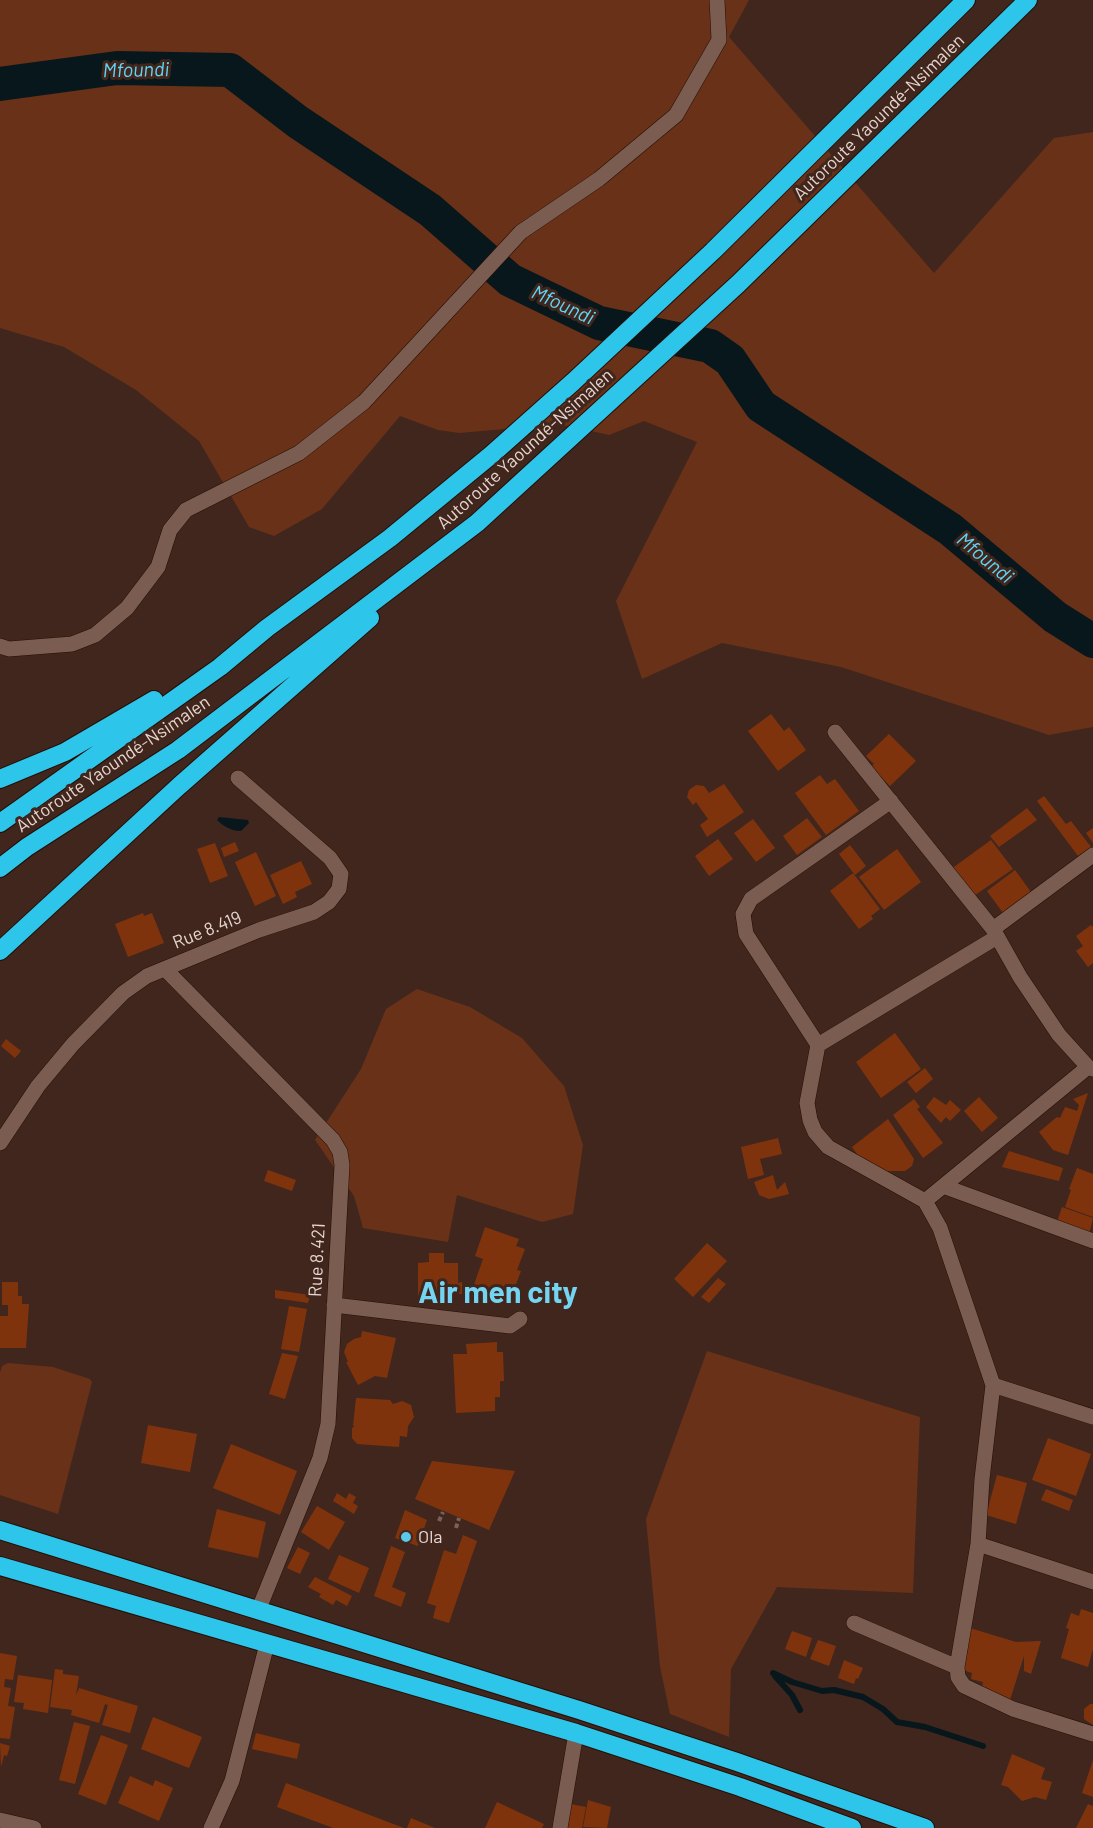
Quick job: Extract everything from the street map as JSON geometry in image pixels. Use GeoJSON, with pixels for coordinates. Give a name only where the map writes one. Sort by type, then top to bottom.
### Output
{"type":"FeatureCollection","features":[{"type":"Feature","properties":{"kind":"highway","name":"Autoroute Yaoundé-Nsimalen"},"geometry":{"type":"LineString","coordinates":[[0,823],[220,667],[267,628],[408,523],[491,455],[713,251],[966,0]]}},
{"type":"Feature","properties":{"kind":"highway","name":"Autoroute Yaoundé-Nsimalen"},"geometry":{"type":"LineString","coordinates":[[0,868],[27,847],[178,750],[477,523],[738,284],[1028,0]]}},
{"type":"Feature","properties":{"kind":"highway"},"geometry":{"type":"LineString","coordinates":[[0,951],[179,786],[477,523]]}},
{"type":"Feature","properties":{"kind":"highway"},"geometry":{"type":"LineString","coordinates":[[0,779],[83,742],[267,628]]}},
{"type":"Feature","properties":{"kind":"highway"},"geometry":{"type":"LineString","coordinates":[[0,1524],[49,1544]]}},
{"type":"Feature","properties":{"kind":"highway"},"geometry":{"type":"LineString","coordinates":[[0,1530],[590,1714],[737,1762],[924,1828]]}},
{"type":"Feature","properties":{"kind":"highway"},"geometry":{"type":"LineString","coordinates":[[0,1568],[576,1733],[741,1787],[852,1828]]}},
{"type":"Feature","properties":{"kind":"street"},"geometry":{"type":"LineString","coordinates":[[0,646],[9,649],[72,644],[95,635],[128,608],[158,567],[170,530],[186,510],[299,453],[364,402],[521,232],[599,179],[676,115],[719,40],[717,0]]}},
{"type":"Feature","properties":{"kind":"street"},"geometry":{"type":"LineString","coordinates":[[835,732],[995,933],[1020,977],[1059,1035],[1090,1068],[925,1201]]}},
{"type":"Feature","properties":{"kind":"street","name":"Rue 8.419"},"geometry":{"type":"LineString","coordinates":[[0,1143],[38,1086],[80,1037],[123,993],[147,976],[259,930],[314,912],[329,902],[339,889],[341,874],[330,858],[238,778]]}},
{"type":"Feature","properties":{"kind":"street"},"geometry":{"type":"LineString","coordinates":[[891,801],[751,899],[743,914],[746,934],[818,1045],[807,1103],[815,1132],[828,1147],[925,1201],[940,1228],[993,1385],[982,1479],[978,1544],[957,1667],[958,1677],[964,1686],[1013,1710],[1093,1734]]}},
{"type":"Feature","properties":{"kind":"street"},"geometry":{"type":"LineString","coordinates":[[818,1045],[995,933],[1093,855]]}},
{"type":"Feature","properties":{"kind":"street","name":"Rue 8.421"},"geometry":{"type":"LineString","coordinates":[[165,969],[333,1140],[340,1152],[342,1165],[328,1424],[321,1458],[258,1611]]}},
{"type":"Feature","properties":{"kind":"street"},"geometry":{"type":"LineString","coordinates":[[943,1186],[1093,1241]]}},
{"type":"Feature","properties":{"kind":"street"},"geometry":{"type":"LineString","coordinates":[[334,1305],[510,1326],[520,1319]]}},
{"type":"Feature","properties":{"kind":"street"},"geometry":{"type":"LineString","coordinates":[[993,1385],[1093,1417]]}},
{"type":"Feature","properties":{"kind":"street"},"geometry":{"type":"LineString","coordinates":[[978,1544],[1093,1582]]}},
{"type":"Feature","properties":{"kind":"street"},"geometry":{"type":"LineString","coordinates":[[854,1623],[957,1667]]}},
{"type":"Feature","properties":{"kind":"street"},"geometry":{"type":"LineString","coordinates":[[211,1828],[231,1781],[267,1644]]}},
{"type":"Feature","properties":{"kind":"street"},"geometry":{"type":"LineString","coordinates":[[560,1828],[576,1733]]}},
{"type":"Feature","properties":{"kind":"street"},"geometry":{"type":"LineString","coordinates":[[0,1820],[34,1828]]}},
{"type":"Feature","properties":{"kind":"path"},"geometry":{"type":"LineString","coordinates":[[439,1521],[443,1512]]}},
{"type":"Feature","properties":{"kind":"path"},"geometry":{"type":"LineString","coordinates":[[456,1528],[459,1518]]}},
{"type":"Feature","properties":{"kind":"shaded area"},"geometry":{"type":"Polygon","coordinates":[[[0,0],[749,0],[729,37],[934,273],[1054,138],[1093,132],[1093,727],[1049,735],[841,667],[722,643],[642,679],[616,601],[697,442],[644,421],[609,435],[569,426],[550,425],[459,433],[438,430],[400,416],[322,509],[274,536],[249,527],[199,441],[136,390],[64,347],[0,328],[0,0]]]}},
{"type":"Feature","properties":{"kind":"shaded area"},"geometry":{"type":"Polygon","coordinates":[[[219,817],[248,820],[249,823],[241,831],[234,830],[219,822],[217,820],[219,817]]]}},
{"type":"Feature","properties":{"kind":"shaded area"},"geometry":{"type":"Polygon","coordinates":[[[417,989],[470,1007],[522,1038],[564,1086],[583,1145],[573,1214],[542,1222],[457,1195],[448,1242],[363,1228],[354,1196],[315,1140],[361,1069],[386,1009],[417,989]]]}},
{"type":"Feature","properties":{"kind":"shaded area"},"geometry":{"type":"Polygon","coordinates":[[[707,1351],[920,1417],[913,1593],[777,1587],[731,1669],[729,1737],[670,1714],[660,1667],[646,1519],[707,1351]]]}},
{"type":"Feature","properties":{"kind":"shaded area"},"geometry":{"type":"Polygon","coordinates":[[[8,1363],[53,1367],[90,1379],[92,1382],[58,1514],[0,1495],[0,1373],[2,1366],[8,1363]]]}},
{"type":"Feature","properties":{"kind":"building"},"geometry":{"type":"Polygon","coordinates":[[[771,714],[784,731],[789,727],[806,750],[778,771],[748,731],[771,714]]]}},
{"type":"Feature","properties":{"kind":"building"},"geometry":{"type":"Polygon","coordinates":[[[889,734],[916,761],[890,786],[871,767],[874,764],[866,756],[889,734]]]}},
{"type":"Feature","properties":{"kind":"building"},"geometry":{"type":"Polygon","coordinates":[[[820,775],[827,784],[835,779],[859,811],[826,835],[795,793],[820,775]]]}},
{"type":"Feature","properties":{"kind":"building"},"geometry":{"type":"Polygon","coordinates":[[[724,784],[744,812],[707,837],[700,825],[708,819],[696,802],[693,805],[687,797],[689,790],[696,785],[704,786],[709,793],[724,784]]]}},
{"type":"Feature","properties":{"kind":"building"},"geometry":{"type":"Polygon","coordinates":[[[1044,796],[1066,824],[1071,821],[1091,847],[1078,856],[1037,801],[1044,796]]]}},
{"type":"Feature","properties":{"kind":"building"},"geometry":{"type":"Polygon","coordinates":[[[1027,808],[1037,820],[999,847],[990,836],[1027,808]]]}},
{"type":"Feature","properties":{"kind":"building"},"geometry":{"type":"Polygon","coordinates":[[[807,818],[822,837],[797,855],[783,836],[807,818]]]}},
{"type":"Feature","properties":{"kind":"building"},"geometry":{"type":"Polygon","coordinates":[[[753,819],[775,848],[756,862],[734,833],[753,819]]]}},
{"type":"Feature","properties":{"kind":"building"},"geometry":{"type":"Polygon","coordinates":[[[1093,828],[1093,843],[1086,833],[1093,828]]]}},
{"type":"Feature","properties":{"kind":"building"},"geometry":{"type":"Polygon","coordinates":[[[718,839],[733,859],[709,876],[695,856],[718,839]]]}},
{"type":"Feature","properties":{"kind":"building"},"geometry":{"type":"Polygon","coordinates":[[[991,840],[1013,869],[968,900],[947,872],[991,840]]]}},
{"type":"Feature","properties":{"kind":"building"},"geometry":{"type":"Polygon","coordinates":[[[235,842],[239,851],[224,857],[221,848],[235,842]]]}},
{"type":"Feature","properties":{"kind":"building"},"geometry":{"type":"Polygon","coordinates":[[[215,843],[228,876],[210,883],[197,849],[215,843]]]}},
{"type":"Feature","properties":{"kind":"building"},"geometry":{"type":"Polygon","coordinates":[[[850,845],[866,866],[855,875],[839,854],[850,845]]]}},
{"type":"Feature","properties":{"kind":"building"},"geometry":{"type":"Polygon","coordinates":[[[897,849],[921,882],[884,910],[859,877],[897,849]]]}},
{"type":"Feature","properties":{"kind":"building"},"geometry":{"type":"Polygon","coordinates":[[[256,852],[276,896],[255,906],[235,862],[256,852]]]}},
{"type":"Feature","properties":{"kind":"building"},"geometry":{"type":"Polygon","coordinates":[[[301,861],[312,884],[295,892],[297,897],[283,904],[270,875],[301,861]]]}},
{"type":"Feature","properties":{"kind":"building"},"geometry":{"type":"Polygon","coordinates":[[[1015,870],[1031,892],[1003,913],[987,891],[1015,870]]]}},
{"type":"Feature","properties":{"kind":"building"},"geometry":{"type":"Polygon","coordinates":[[[853,873],[880,909],[871,916],[873,919],[859,929],[830,891],[853,873]]]}},
{"type":"Feature","properties":{"kind":"building"},"geometry":{"type":"Polygon","coordinates":[[[143,913],[144,916],[152,913],[164,943],[128,957],[115,924],[143,913]]]}},
{"type":"Feature","properties":{"kind":"building"},"geometry":{"type":"Polygon","coordinates":[[[1091,925],[1093,927],[1093,963],[1088,967],[1076,951],[1083,946],[1076,936],[1091,925]]]}},
{"type":"Feature","properties":{"kind":"building"},"geometry":{"type":"Polygon","coordinates":[[[895,1033],[921,1069],[881,1098],[856,1062],[895,1033]]]}},
{"type":"Feature","properties":{"kind":"building"},"geometry":{"type":"Polygon","coordinates":[[[6,1039],[21,1051],[15,1058],[1,1046],[6,1039]]]}},
{"type":"Feature","properties":{"kind":"building"},"geometry":{"type":"Polygon","coordinates":[[[925,1068],[933,1079],[916,1093],[907,1082],[925,1068]]]}},
{"type":"Feature","properties":{"kind":"building"},"geometry":{"type":"Polygon","coordinates":[[[1088,1093],[1068,1155],[1053,1150],[1039,1132],[1057,1117],[1060,1118],[1065,1107],[1077,1111],[1079,1105],[1073,1099],[1088,1093]]]}},
{"type":"Feature","properties":{"kind":"building"},"geometry":{"type":"Polygon","coordinates":[[[934,1097],[946,1105],[950,1100],[961,1110],[950,1121],[946,1117],[941,1123],[926,1107],[934,1097]]]}},
{"type":"Feature","properties":{"kind":"building"},"geometry":{"type":"Polygon","coordinates":[[[979,1097],[998,1118],[982,1132],[964,1111],[979,1097]]]}},
{"type":"Feature","properties":{"kind":"building"},"geometry":{"type":"Polygon","coordinates":[[[914,1099],[920,1107],[917,1109],[943,1143],[923,1158],[893,1115],[914,1099]]]}},
{"type":"Feature","properties":{"kind":"building"},"geometry":{"type":"Polygon","coordinates":[[[888,1119],[914,1159],[912,1166],[905,1171],[881,1171],[867,1168],[852,1147],[888,1119]]]}},
{"type":"Feature","properties":{"kind":"building"},"geometry":{"type":"Polygon","coordinates":[[[778,1138],[782,1154],[760,1159],[764,1175],[748,1179],[741,1147],[778,1138]]]}},
{"type":"Feature","properties":{"kind":"building"},"geometry":{"type":"Polygon","coordinates":[[[1009,1151],[1063,1168],[1059,1181],[1002,1167],[1009,1151]]]}},
{"type":"Feature","properties":{"kind":"building"},"geometry":{"type":"Polygon","coordinates":[[[1077,1168],[1093,1174],[1093,1217],[1065,1207],[1077,1168]]]}},
{"type":"Feature","properties":{"kind":"building"},"geometry":{"type":"Polygon","coordinates":[[[268,1170],[296,1180],[292,1191],[264,1181],[268,1170]]]}},
{"type":"Feature","properties":{"kind":"building"},"geometry":{"type":"Polygon","coordinates":[[[773,1175],[777,1190],[785,1182],[789,1194],[769,1199],[759,1195],[754,1182],[773,1175]]]}},
{"type":"Feature","properties":{"kind":"building"},"geometry":{"type":"Polygon","coordinates":[[[1062,1207],[1093,1218],[1089,1234],[1057,1222],[1062,1207]]]}},
{"type":"Feature","properties":{"kind":"building"},"geometry":{"type":"Polygon","coordinates":[[[485,1227],[519,1239],[516,1246],[525,1249],[517,1270],[521,1271],[508,1306],[471,1293],[483,1259],[475,1256],[485,1227]]]}},
{"type":"Feature","properties":{"kind":"building"},"geometry":{"type":"Polygon","coordinates":[[[707,1243],[727,1261],[693,1297],[674,1279],[707,1243]]]}},
{"type":"Feature","properties":{"kind":"building"},"geometry":{"type":"Polygon","coordinates":[[[429,1253],[444,1253],[444,1263],[458,1263],[458,1283],[462,1282],[463,1294],[439,1294],[439,1300],[418,1300],[418,1263],[429,1262],[429,1253]]]}},
{"type":"Feature","properties":{"kind":"building"},"geometry":{"type":"Polygon","coordinates":[[[718,1278],[726,1284],[709,1303],[701,1297],[718,1278]]]}},
{"type":"Feature","properties":{"kind":"building"},"geometry":{"type":"Polygon","coordinates":[[[2,1282],[18,1282],[18,1296],[22,1296],[22,1304],[29,1304],[26,1348],[0,1348],[0,1316],[8,1316],[8,1305],[2,1305],[2,1282]]]}},
{"type":"Feature","properties":{"kind":"building"},"geometry":{"type":"Polygon","coordinates":[[[275,1290],[310,1295],[308,1303],[275,1298],[275,1290]]]}},
{"type":"Feature","properties":{"kind":"building"},"geometry":{"type":"Polygon","coordinates":[[[289,1306],[307,1309],[299,1352],[281,1349],[289,1306]]]}},
{"type":"Feature","properties":{"kind":"building"},"geometry":{"type":"Polygon","coordinates":[[[362,1331],[396,1338],[387,1378],[375,1376],[358,1385],[346,1362],[348,1362],[344,1352],[347,1344],[361,1337],[362,1331]]]}},
{"type":"Feature","properties":{"kind":"building"},"geometry":{"type":"Polygon","coordinates":[[[497,1342],[497,1352],[503,1352],[504,1381],[500,1381],[500,1397],[495,1397],[495,1411],[456,1413],[453,1354],[467,1354],[466,1344],[497,1342]]]}},
{"type":"Feature","properties":{"kind":"building"},"geometry":{"type":"Polygon","coordinates":[[[282,1353],[298,1356],[285,1399],[269,1394],[282,1353]]]}},
{"type":"Feature","properties":{"kind":"building"},"geometry":{"type":"Polygon","coordinates":[[[356,1398],[390,1400],[393,1404],[402,1401],[411,1405],[414,1417],[408,1426],[407,1437],[400,1436],[399,1447],[357,1444],[352,1438],[356,1398]]]}},
{"type":"Feature","properties":{"kind":"building"},"geometry":{"type":"Polygon","coordinates":[[[148,1425],[197,1434],[190,1472],[141,1463],[148,1425]]]}},
{"type":"Feature","properties":{"kind":"building"},"geometry":{"type":"Polygon","coordinates":[[[1048,1438],[1091,1454],[1076,1496],[1032,1480],[1048,1438]]]}},
{"type":"Feature","properties":{"kind":"building"},"geometry":{"type":"Polygon","coordinates":[[[231,1444],[297,1471],[280,1515],[213,1488],[231,1444]]]}},
{"type":"Feature","properties":{"kind":"building"},"geometry":{"type":"Polygon","coordinates":[[[432,1461],[515,1471],[489,1530],[415,1499],[432,1461]]]}},
{"type":"Feature","properties":{"kind":"building"},"geometry":{"type":"Polygon","coordinates":[[[997,1475],[1027,1483],[1016,1524],[986,1515],[997,1475]]]}},
{"type":"Feature","properties":{"kind":"building"},"geometry":{"type":"Polygon","coordinates":[[[1046,1489],[1073,1500],[1069,1511],[1041,1500],[1046,1489]]]}},
{"type":"Feature","properties":{"kind":"building"},"geometry":{"type":"Polygon","coordinates":[[[337,1493],[346,1499],[349,1493],[356,1497],[353,1503],[358,1506],[354,1514],[333,1501],[337,1493]]]}},
{"type":"Feature","properties":{"kind":"building"},"geometry":{"type":"Polygon","coordinates":[[[317,1506],[345,1522],[329,1550],[301,1532],[317,1506]]]}},
{"type":"Feature","properties":{"kind":"building"},"geometry":{"type":"Polygon","coordinates":[[[217,1509],[266,1522],[258,1558],[208,1547],[217,1509]]]}},
{"type":"Feature","properties":{"kind":"building"},"geometry":{"type":"Polygon","coordinates":[[[405,1510],[427,1520],[418,1546],[395,1538],[405,1510]]]}},
{"type":"Feature","properties":{"kind":"building"},"geometry":{"type":"Polygon","coordinates":[[[463,1535],[477,1541],[449,1623],[433,1618],[436,1606],[427,1603],[444,1550],[456,1554],[463,1535]]]}},
{"type":"Feature","properties":{"kind":"building"},"geometry":{"type":"Polygon","coordinates":[[[391,1546],[405,1552],[392,1587],[406,1593],[401,1607],[374,1596],[391,1546]]]}},
{"type":"Feature","properties":{"kind":"building"},"geometry":{"type":"Polygon","coordinates":[[[298,1547],[310,1553],[300,1574],[287,1568],[298,1547]]]}},
{"type":"Feature","properties":{"kind":"building"},"geometry":{"type":"Polygon","coordinates":[[[339,1555],[369,1568],[359,1593],[328,1579],[339,1555]]]}},
{"type":"Feature","properties":{"kind":"building"},"geometry":{"type":"Polygon","coordinates":[[[315,1577],[352,1596],[347,1606],[336,1600],[333,1605],[319,1597],[321,1594],[308,1587],[315,1577]]]}},
{"type":"Feature","properties":{"kind":"building"},"geometry":{"type":"Polygon","coordinates":[[[1081,1609],[1093,1613],[1093,1649],[1088,1667],[1061,1658],[1071,1613],[1079,1616],[1081,1609]]]}},
{"type":"Feature","properties":{"kind":"building"},"geometry":{"type":"Polygon","coordinates":[[[970,1628],[1016,1642],[1041,1641],[1031,1674],[1024,1671],[1024,1656],[1010,1700],[981,1691],[983,1682],[971,1679],[972,1673],[960,1669],[970,1628]]]}},
{"type":"Feature","properties":{"kind":"building"},"geometry":{"type":"Polygon","coordinates":[[[792,1631],[812,1638],[806,1657],[785,1649],[792,1631]]]}},
{"type":"Feature","properties":{"kind":"building"},"geometry":{"type":"Polygon","coordinates":[[[818,1640],[836,1646],[829,1666],[810,1659],[818,1640]]]}},
{"type":"Feature","properties":{"kind":"building"},"geometry":{"type":"Polygon","coordinates":[[[0,1653],[17,1656],[13,1680],[5,1679],[4,1687],[11,1688],[8,1706],[15,1707],[10,1739],[0,1738],[0,1653]]]}},
{"type":"Feature","properties":{"kind":"building"},"geometry":{"type":"Polygon","coordinates":[[[844,1660],[863,1668],[854,1684],[838,1678],[844,1660]]]}},
{"type":"Feature","properties":{"kind":"building"},"geometry":{"type":"Polygon","coordinates":[[[55,1669],[63,1670],[63,1674],[79,1676],[76,1696],[79,1688],[138,1706],[130,1733],[102,1725],[108,1705],[105,1704],[99,1723],[71,1715],[72,1710],[50,1707],[55,1669]]]}},
{"type":"Feature","properties":{"kind":"building"},"geometry":{"type":"Polygon","coordinates":[[[18,1675],[52,1680],[48,1713],[23,1709],[24,1703],[14,1702],[18,1675]]]}},
{"type":"Feature","properties":{"kind":"building"},"geometry":{"type":"Polygon","coordinates":[[[1093,1704],[1093,1725],[1084,1719],[1084,1709],[1093,1704]]]}},
{"type":"Feature","properties":{"kind":"building"},"geometry":{"type":"Polygon","coordinates":[[[153,1717],[202,1737],[189,1768],[141,1749],[153,1717]]]}},
{"type":"Feature","properties":{"kind":"building"},"geometry":{"type":"Polygon","coordinates":[[[74,1722],[90,1726],[75,1784],[59,1780],[74,1722]]]}},
{"type":"Feature","properties":{"kind":"building"},"geometry":{"type":"Polygon","coordinates":[[[256,1733],[300,1744],[297,1759],[252,1749],[256,1733]]]}},
{"type":"Feature","properties":{"kind":"building"},"geometry":{"type":"Polygon","coordinates":[[[101,1735],[128,1745],[106,1805],[78,1794],[101,1735]]]}},
{"type":"Feature","properties":{"kind":"building"},"geometry":{"type":"Polygon","coordinates":[[[0,1743],[10,1746],[7,1756],[4,1755],[1,1767],[0,1743]]]}},
{"type":"Feature","properties":{"kind":"building"},"geometry":{"type":"Polygon","coordinates":[[[1012,1754],[1045,1768],[1041,1779],[1052,1782],[1046,1800],[1035,1797],[1022,1801],[1008,1787],[1001,1785],[1012,1754]]]}},
{"type":"Feature","properties":{"kind":"building"},"geometry":{"type":"Polygon","coordinates":[[[1093,1760],[1093,1797],[1082,1793],[1093,1760]]]}},
{"type":"Feature","properties":{"kind":"building"},"geometry":{"type":"Polygon","coordinates":[[[130,1776],[153,1786],[155,1780],[173,1788],[159,1821],[118,1803],[130,1776]]]}},
{"type":"Feature","properties":{"kind":"building"},"geometry":{"type":"Polygon","coordinates":[[[286,1783],[404,1828],[333,1828],[277,1807],[286,1783]]]}},
{"type":"Feature","properties":{"kind":"building"},"geometry":{"type":"Polygon","coordinates":[[[588,1800],[611,1807],[607,1828],[583,1827],[588,1800]]]}},
{"type":"Feature","properties":{"kind":"building"},"geometry":{"type":"Polygon","coordinates":[[[497,1802],[544,1824],[542,1828],[485,1828],[497,1802]]]}},
{"type":"Feature","properties":{"kind":"building"},"geometry":{"type":"Polygon","coordinates":[[[565,1803],[586,1807],[582,1828],[561,1828],[565,1803]]]}},
{"type":"Feature","properties":{"kind":"building"},"geometry":{"type":"Polygon","coordinates":[[[1088,1804],[1093,1806],[1093,1828],[1076,1828],[1088,1804]]]}},
{"type":"Feature","properties":{"kind":"building"},"geometry":{"type":"Polygon","coordinates":[[[411,1818],[435,1828],[407,1828],[411,1818]]]}},
{"type":"Feature","properties":{"kind":"waterway","name":"Mfoundi"},"geometry":{"type":"LineString","coordinates":[[0,84],[117,68],[230,70],[298,122],[430,210],[510,280],[599,323],[710,346],[730,360],[761,406],[950,529],[1055,617],[1093,641]]}},
{"type":"Feature","properties":{"kind":"waterway"},"geometry":{"type":"LineString","coordinates":[[773,1673],[792,1682],[822,1691],[834,1690],[863,1697],[883,1709],[897,1722],[925,1727],[983,1746]]}},
{"type":"Feature","properties":{"kind":"waterway"},"geometry":{"type":"LineString","coordinates":[[775,1676],[792,1695],[800,1710]]}},
{"type":"Feature","properties":{"kind":"place","name":"Ola"},"geometry":{"type":"Point","coordinates":[406,1537]}},
{"type":"Feature","properties":{"kind":"district","name":"Air men city"},"geometry":{"type":"Point","coordinates":[498,1293]}}]}
